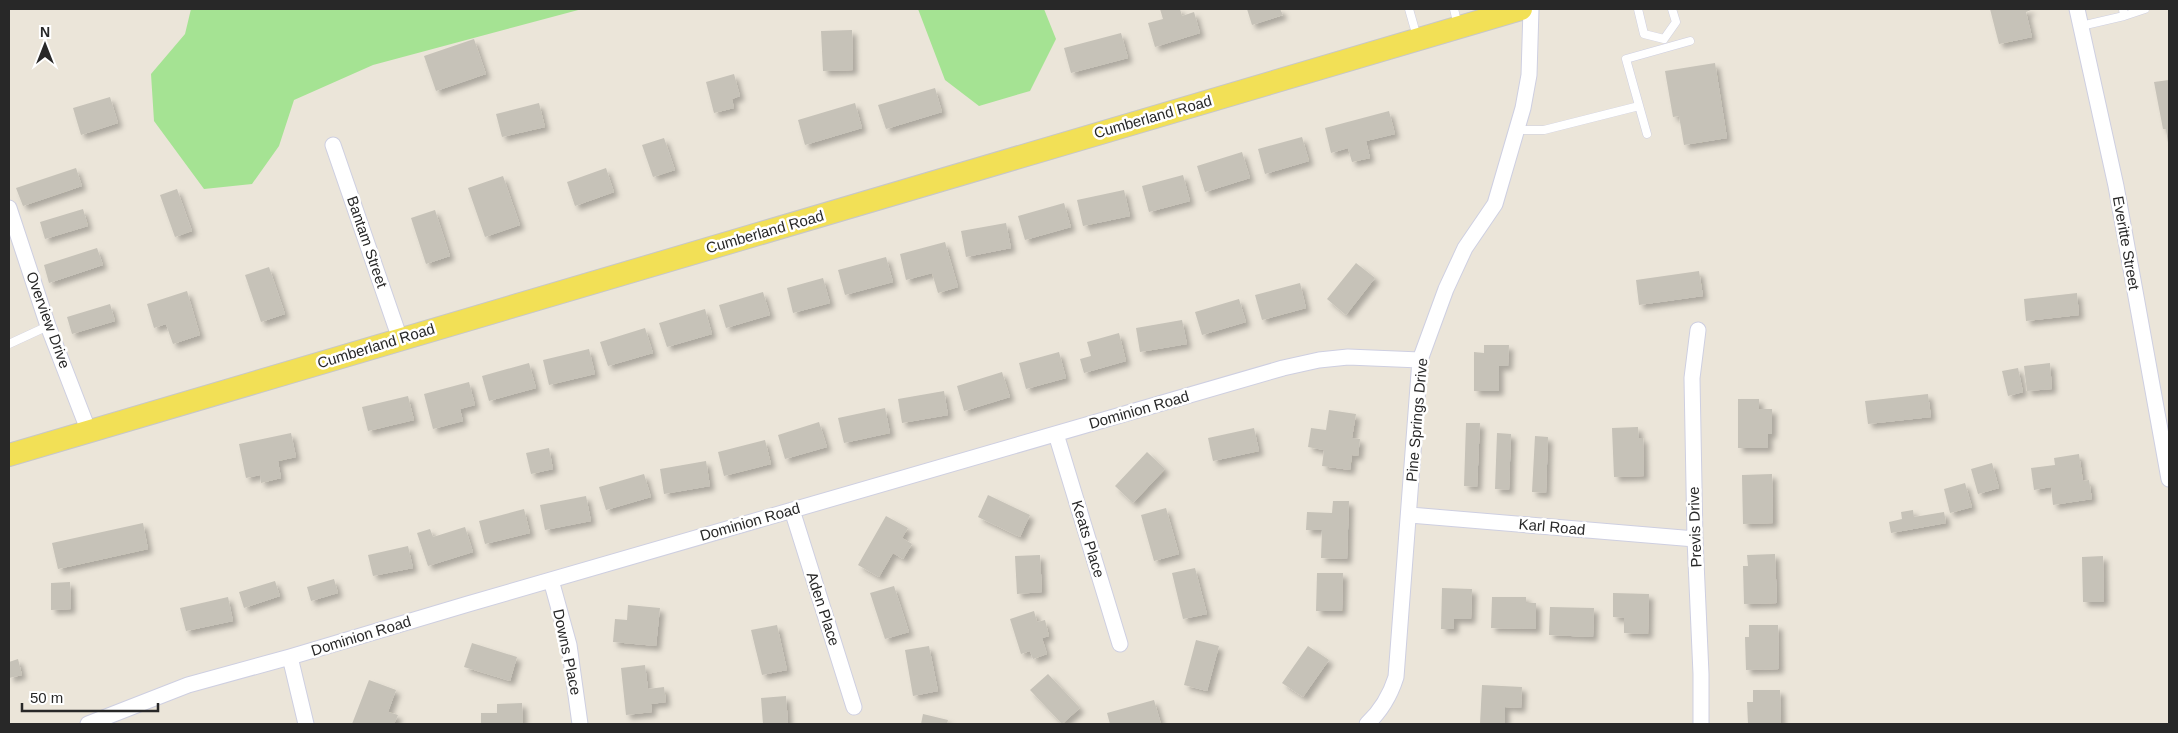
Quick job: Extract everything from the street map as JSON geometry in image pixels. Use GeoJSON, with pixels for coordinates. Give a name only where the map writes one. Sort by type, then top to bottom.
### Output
{"type":"FeatureCollection","features":[{"type":"Feature","properties":{"kind":"main road","name":"Cumberland Road"},"geometry":{"type":"LineString","coordinates":[[9,455],[1418,39],[1456,18],[1521,9]]}},
{"type":"Feature","properties":{"kind":"street","name":"Pine Springs Drive"},"geometry":{"type":"LineString","coordinates":[[1367,724],[1378,714],[1389,697],[1396,677],[1410,515],[1420,360],[1446,289],[1465,248],[1495,204],[1529,75],[1530,9]]}},
{"type":"Feature","properties":{"kind":"street","name":"Everitte Street"},"geometry":{"type":"LineString","coordinates":[[2077,9],[2116,186],[2169,479]]}},
{"type":"Feature","properties":{"kind":"street","name":"Bantam Street"},"geometry":{"type":"LineString","coordinates":[[333,145],[400,339]]}},
{"type":"Feature","properties":{"kind":"street","name":"Overview Drive"},"geometry":{"type":"LineString","coordinates":[[9,208],[48,326],[89,432]]}},
{"type":"Feature","properties":{"kind":"street","name":"Previs Drive"},"geometry":{"type":"LineString","coordinates":[[1698,330],[1692,378],[1701,724]]}},
{"type":"Feature","properties":{"kind":"street","name":"Dominion Road"},"geometry":{"type":"LineString","coordinates":[[88,724],[188,684],[290,657],[792,510],[1319,360],[1348,357],[1420,360]]}},
{"type":"Feature","properties":{"kind":"street","name":"Keats Place"},"geometry":{"type":"LineString","coordinates":[[1056,434],[1120,644]]}},
{"type":"Feature","properties":{"kind":"street","name":"Aden Place"},"geometry":{"type":"LineString","coordinates":[[792,510],[854,707]]}},
{"type":"Feature","properties":{"kind":"street","name":"Karl Road"},"geometry":{"type":"LineString","coordinates":[[1410,515],[1695,539]]}},
{"type":"Feature","properties":{"kind":"street","name":"Downs Place"},"geometry":{"type":"LineString","coordinates":[[552,580],[569,645],[580,724]]}},
{"type":"Feature","properties":{"kind":"street"},"geometry":{"type":"LineString","coordinates":[[290,657],[306,724]]}},
{"type":"Feature","properties":{"kind":"lane"},"geometry":{"type":"LineString","coordinates":[[1409,9],[1418,39]]}},
{"type":"Feature","properties":{"kind":"lane"},"geometry":{"type":"LineString","coordinates":[[1638,9],[1644,34],[1666,43]]}},
{"type":"Feature","properties":{"kind":"lane"},"geometry":{"type":"LineString","coordinates":[[1666,43],[1676,22],[1672,9]]}},
{"type":"Feature","properties":{"kind":"lane"},"geometry":{"type":"LineString","coordinates":[[2081,26],[2124,13],[2145,9]]}},
{"type":"Feature","properties":{"kind":"lane"},"geometry":{"type":"LineString","coordinates":[[1647,134],[1626,59],[1666,43],[1690,41]]}},
{"type":"Feature","properties":{"kind":"lane"},"geometry":{"type":"LineString","coordinates":[[1516,130],[1544,130],[1639,106]]}},
{"type":"Feature","properties":{"kind":"lane"},"geometry":{"type":"LineString","coordinates":[[9,344],[48,326]]}},
{"type":"Feature","properties":{"kind":"green space"},"geometry":{"type":"Polygon","coordinates":[[[191,9],[582,9],[373,65],[294,100],[279,146],[252,184],[204,189],[154,121],[151,74],[185,34],[191,9]]]}},
{"type":"Feature","properties":{"kind":"green space"},"geometry":{"type":"Polygon","coordinates":[[[918,9],[1044,9],[1056,39],[1030,91],[979,106],[945,80],[918,9]]]}},
{"type":"Feature","properties":{"kind":"building"},"geometry":{"type":"Polygon","coordinates":[[[1160,9],[1180,9],[1182,16],[1194,12],[1200,33],[1155,47],[1148,23],[1163,19],[1160,9]]]}},
{"type":"Feature","properties":{"kind":"building"},"geometry":{"type":"Polygon","coordinates":[[[1247,9],[1280,9],[1283,15],[1252,25],[1247,9]]]}},
{"type":"Feature","properties":{"kind":"building"},"geometry":{"type":"Polygon","coordinates":[[[1990,9],[2031,9],[2026,12],[2032,37],[1999,44],[1990,9]]]}},
{"type":"Feature","properties":{"kind":"building"},"geometry":{"type":"Polygon","coordinates":[[[852,30],[853,70],[823,71],[821,31],[852,30]]]}},
{"type":"Feature","properties":{"kind":"building"},"geometry":{"type":"Polygon","coordinates":[[[1121,33],[1128,58],[1071,73],[1064,48],[1121,33]]]}},
{"type":"Feature","properties":{"kind":"building"},"geometry":{"type":"Polygon","coordinates":[[[474,39],[486,74],[436,91],[424,56],[474,39]]]}},
{"type":"Feature","properties":{"kind":"building"},"geometry":{"type":"Polygon","coordinates":[[[1715,63],[1727,138],[1684,145],[1679,116],[1673,117],[1665,71],[1715,63]]]}},
{"type":"Feature","properties":{"kind":"building"},"geometry":{"type":"Polygon","coordinates":[[[734,74],[740,96],[732,99],[734,108],[714,113],[706,82],[734,74]]]}},
{"type":"Feature","properties":{"kind":"building"},"geometry":{"type":"Polygon","coordinates":[[[2169,80],[2168,143],[2166,129],[2163,129],[2154,82],[2169,80]]]}},
{"type":"Feature","properties":{"kind":"building"},"geometry":{"type":"Polygon","coordinates":[[[935,88],[942,112],[886,129],[878,105],[935,88]]]}},
{"type":"Feature","properties":{"kind":"building"},"geometry":{"type":"Polygon","coordinates":[[[110,97],[118,123],[81,135],[73,108],[110,97]]]}},
{"type":"Feature","properties":{"kind":"building"},"geometry":{"type":"Polygon","coordinates":[[[539,103],[545,127],[502,137],[496,114],[539,103]]]}},
{"type":"Feature","properties":{"kind":"building"},"geometry":{"type":"Polygon","coordinates":[[[855,103],[862,128],[805,145],[798,120],[855,103]]]}},
{"type":"Feature","properties":{"kind":"building"},"geometry":{"type":"Polygon","coordinates":[[[1389,111],[1395,134],[1366,141],[1370,158],[1352,162],[1348,148],[1331,153],[1325,128],[1389,111]]]}},
{"type":"Feature","properties":{"kind":"building"},"geometry":{"type":"Polygon","coordinates":[[[1302,137],[1309,161],[1265,174],[1258,149],[1302,137]]]}},
{"type":"Feature","properties":{"kind":"building"},"geometry":{"type":"Polygon","coordinates":[[[664,138],[675,170],[653,177],[642,145],[664,138]]]}},
{"type":"Feature","properties":{"kind":"building"},"geometry":{"type":"Polygon","coordinates":[[[1242,152],[1250,178],[1205,192],[1197,166],[1242,152]]]}},
{"type":"Feature","properties":{"kind":"building"},"geometry":{"type":"Polygon","coordinates":[[[76,168],[82,186],[23,206],[16,188],[76,168]]]}},
{"type":"Feature","properties":{"kind":"building"},"geometry":{"type":"Polygon","coordinates":[[[606,168],[614,192],[575,206],[567,182],[606,168]]]}},
{"type":"Feature","properties":{"kind":"building"},"geometry":{"type":"Polygon","coordinates":[[[1183,175],[1190,201],[1149,212],[1142,186],[1183,175]]]}},
{"type":"Feature","properties":{"kind":"building"},"geometry":{"type":"Polygon","coordinates":[[[503,176],[520,225],[485,237],[468,188],[503,176]]]}},
{"type":"Feature","properties":{"kind":"building"},"geometry":{"type":"Polygon","coordinates":[[[177,189],[192,231],[175,237],[160,195],[177,189]]]}},
{"type":"Feature","properties":{"kind":"building"},"geometry":{"type":"Polygon","coordinates":[[[1124,190],[1130,216],[1083,226],[1077,200],[1124,190]]]}},
{"type":"Feature","properties":{"kind":"building"},"geometry":{"type":"Polygon","coordinates":[[[1064,203],[1071,227],[1025,240],[1018,216],[1064,203]]]}},
{"type":"Feature","properties":{"kind":"building"},"geometry":{"type":"Polygon","coordinates":[[[83,209],[88,226],[45,239],[40,222],[83,209]]]}},
{"type":"Feature","properties":{"kind":"building"},"geometry":{"type":"Polygon","coordinates":[[[435,210],[450,256],[426,264],[411,218],[435,210]]]}},
{"type":"Feature","properties":{"kind":"building"},"geometry":{"type":"Polygon","coordinates":[[[1006,223],[1011,248],[966,257],[961,231],[1006,223]]]}},
{"type":"Feature","properties":{"kind":"building"},"geometry":{"type":"Polygon","coordinates":[[[945,242],[958,287],[938,293],[932,273],[906,280],[900,254],[945,242]]]}},
{"type":"Feature","properties":{"kind":"building"},"geometry":{"type":"Polygon","coordinates":[[[97,248],[103,265],[49,283],[44,265],[97,248]]]}},
{"type":"Feature","properties":{"kind":"building"},"geometry":{"type":"Polygon","coordinates":[[[886,257],[893,282],[845,295],[838,270],[886,257]]]}},
{"type":"Feature","properties":{"kind":"building"},"geometry":{"type":"Polygon","coordinates":[[[1356,263],[1375,278],[1346,315],[1327,299],[1356,263]]]}},
{"type":"Feature","properties":{"kind":"building"},"geometry":{"type":"Polygon","coordinates":[[[269,267],[285,314],[261,322],[245,275],[269,267]]]}},
{"type":"Feature","properties":{"kind":"building"},"geometry":{"type":"Polygon","coordinates":[[[1699,271],[1703,296],[1639,305],[1636,280],[1699,271]]]}},
{"type":"Feature","properties":{"kind":"building"},"geometry":{"type":"Polygon","coordinates":[[[823,278],[830,303],[793,313],[787,288],[823,278]]]}},
{"type":"Feature","properties":{"kind":"building"},"geometry":{"type":"Polygon","coordinates":[[[1300,283],[1306,308],[1262,320],[1255,295],[1300,283]]]}},
{"type":"Feature","properties":{"kind":"building"},"geometry":{"type":"Polygon","coordinates":[[[187,291],[200,335],[173,344],[166,324],[154,328],[147,304],[187,291]]]}},
{"type":"Feature","properties":{"kind":"building"},"geometry":{"type":"Polygon","coordinates":[[[763,292],[770,315],[726,328],[719,305],[763,292]]]}},
{"type":"Feature","properties":{"kind":"building"},"geometry":{"type":"Polygon","coordinates":[[[2077,293],[2079,315],[2026,321],[2024,299],[2077,293]]]}},
{"type":"Feature","properties":{"kind":"building"},"geometry":{"type":"Polygon","coordinates":[[[1239,299],[1246,322],[1202,335],[1195,312],[1239,299]]]}},
{"type":"Feature","properties":{"kind":"building"},"geometry":{"type":"Polygon","coordinates":[[[110,304],[115,321],[72,334],[67,317],[110,304]]]}},
{"type":"Feature","properties":{"kind":"building"},"geometry":{"type":"Polygon","coordinates":[[[705,309],[712,334],[667,347],[659,323],[705,309]]]}},
{"type":"Feature","properties":{"kind":"building"},"geometry":{"type":"Polygon","coordinates":[[[1182,320],[1187,344],[1140,352],[1136,328],[1182,320]]]}},
{"type":"Feature","properties":{"kind":"building"},"geometry":{"type":"Polygon","coordinates":[[[645,328],[653,353],[608,366],[600,342],[645,328]]]}},
{"type":"Feature","properties":{"kind":"building"},"geometry":{"type":"Polygon","coordinates":[[[1119,333],[1126,361],[1084,373],[1080,359],[1091,356],[1087,342],[1119,333]]]}},
{"type":"Feature","properties":{"kind":"building"},"geometry":{"type":"Polygon","coordinates":[[[1484,345],[1509,345],[1508,366],[1499,366],[1499,391],[1474,391],[1474,352],[1484,353],[1484,345]]]}},
{"type":"Feature","properties":{"kind":"building"},"geometry":{"type":"Polygon","coordinates":[[[589,349],[595,374],[549,385],[543,360],[589,349]]]}},
{"type":"Feature","properties":{"kind":"building"},"geometry":{"type":"Polygon","coordinates":[[[1059,352],[1066,378],[1026,389],[1019,363],[1059,352]]]}},
{"type":"Feature","properties":{"kind":"building"},"geometry":{"type":"Polygon","coordinates":[[[529,363],[536,388],[489,401],[482,376],[529,363]]]}},
{"type":"Feature","properties":{"kind":"building"},"geometry":{"type":"Polygon","coordinates":[[[2050,363],[2052,389],[2027,391],[2024,366],[2050,363]]]}},
{"type":"Feature","properties":{"kind":"building"},"geometry":{"type":"Polygon","coordinates":[[[2018,368],[2023,392],[2008,396],[2002,371],[2018,368]]]}},
{"type":"Feature","properties":{"kind":"building"},"geometry":{"type":"Polygon","coordinates":[[[1002,372],[1010,397],[964,411],[957,386],[1002,372]]]}},
{"type":"Feature","properties":{"kind":"building"},"geometry":{"type":"Polygon","coordinates":[[[469,382],[475,405],[460,409],[463,421],[433,429],[424,394],[469,382]]]}},
{"type":"Feature","properties":{"kind":"building"},"geometry":{"type":"Polygon","coordinates":[[[944,391],[948,415],[902,423],[898,399],[944,391]]]}},
{"type":"Feature","properties":{"kind":"building"},"geometry":{"type":"Polygon","coordinates":[[[1928,394],[1931,417],[1868,424],[1865,401],[1928,394]]]}},
{"type":"Feature","properties":{"kind":"building"},"geometry":{"type":"Polygon","coordinates":[[[408,396],[414,420],[368,431],[362,407],[408,396]]]}},
{"type":"Feature","properties":{"kind":"building"},"geometry":{"type":"Polygon","coordinates":[[[1738,399],[1759,399],[1759,409],[1772,409],[1772,434],[1768,434],[1768,448],[1738,448],[1738,399]]]}},
{"type":"Feature","properties":{"kind":"building"},"geometry":{"type":"Polygon","coordinates":[[[885,408],[890,433],[844,443],[838,418],[885,408]]]}},
{"type":"Feature","properties":{"kind":"building"},"geometry":{"type":"Polygon","coordinates":[[[1329,410],[1356,414],[1352,438],[1360,439],[1358,456],[1352,455],[1350,470],[1322,466],[1324,450],[1308,447],[1311,428],[1326,430],[1329,410]]]}},
{"type":"Feature","properties":{"kind":"building"},"geometry":{"type":"Polygon","coordinates":[[[819,422],[827,447],[785,459],[778,435],[819,422]]]}},
{"type":"Feature","properties":{"kind":"building"},"geometry":{"type":"Polygon","coordinates":[[[1466,423],[1480,423],[1477,487],[1464,486],[1466,423]]]}},
{"type":"Feature","properties":{"kind":"building"},"geometry":{"type":"Polygon","coordinates":[[[1638,427],[1639,438],[1643,438],[1644,476],[1614,477],[1612,428],[1638,427]]]}},
{"type":"Feature","properties":{"kind":"building"},"geometry":{"type":"Polygon","coordinates":[[[1254,428],[1259,451],[1213,461],[1208,438],[1254,428]]]}},
{"type":"Feature","properties":{"kind":"building"},"geometry":{"type":"Polygon","coordinates":[[[291,433],[296,457],[278,461],[281,478],[261,483],[260,475],[246,478],[239,444],[291,433]]]}},
{"type":"Feature","properties":{"kind":"building"},"geometry":{"type":"Polygon","coordinates":[[[1497,433],[1511,434],[1509,490],[1495,489],[1497,433]]]}},
{"type":"Feature","properties":{"kind":"building"},"geometry":{"type":"Polygon","coordinates":[[[1535,436],[1548,437],[1546,493],[1532,492],[1535,436]]]}},
{"type":"Feature","properties":{"kind":"building"},"geometry":{"type":"Polygon","coordinates":[[[765,440],[771,464],[724,476],[718,452],[765,440]]]}},
{"type":"Feature","properties":{"kind":"building"},"geometry":{"type":"Polygon","coordinates":[[[549,448],[553,469],[531,474],[526,453],[549,448]]]}},
{"type":"Feature","properties":{"kind":"building"},"geometry":{"type":"Polygon","coordinates":[[[1147,452],[1165,469],[1133,503],[1115,486],[1147,452]]]}},
{"type":"Feature","properties":{"kind":"building"},"geometry":{"type":"Polygon","coordinates":[[[2079,454],[2083,481],[2089,480],[2092,499],[2053,505],[2051,487],[2034,490],[2031,468],[2055,465],[2054,458],[2079,454]]]}},
{"type":"Feature","properties":{"kind":"building"},"geometry":{"type":"Polygon","coordinates":[[[706,461],[710,486],[664,494],[660,469],[706,461]]]}},
{"type":"Feature","properties":{"kind":"building"},"geometry":{"type":"Polygon","coordinates":[[[1992,463],[1999,488],[1978,494],[1971,469],[1992,463]]]}},
{"type":"Feature","properties":{"kind":"building"},"geometry":{"type":"Polygon","coordinates":[[[644,474],[651,497],[606,510],[599,487],[644,474]]]}},
{"type":"Feature","properties":{"kind":"building"},"geometry":{"type":"Polygon","coordinates":[[[1772,474],[1773,523],[1743,524],[1742,475],[1772,474]]]}},
{"type":"Feature","properties":{"kind":"building"},"geometry":{"type":"Polygon","coordinates":[[[1965,483],[1972,507],[1950,513],[1944,489],[1965,483]]]}},
{"type":"Feature","properties":{"kind":"building"},"geometry":{"type":"Polygon","coordinates":[[[988,495],[1030,515],[1020,537],[978,517],[988,495]]]}},
{"type":"Feature","properties":{"kind":"building"},"geometry":{"type":"Polygon","coordinates":[[[586,496],[591,521],[545,530],[540,505],[586,496]]]}},
{"type":"Feature","properties":{"kind":"building"},"geometry":{"type":"Polygon","coordinates":[[[1333,501],[1349,501],[1347,559],[1321,558],[1322,530],[1306,530],[1307,512],[1332,513],[1333,501]]]}},
{"type":"Feature","properties":{"kind":"building"},"geometry":{"type":"Polygon","coordinates":[[[1166,508],[1179,554],[1154,561],[1141,515],[1166,508]]]}},
{"type":"Feature","properties":{"kind":"building"},"geometry":{"type":"Polygon","coordinates":[[[524,509],[530,533],[485,544],[479,521],[524,509]]]}},
{"type":"Feature","properties":{"kind":"building"},"geometry":{"type":"Polygon","coordinates":[[[1913,510],[1914,517],[1944,512],[1946,523],[1891,533],[1889,522],[1902,519],[1901,512],[1913,510]]]}},
{"type":"Feature","properties":{"kind":"building"},"geometry":{"type":"Polygon","coordinates":[[[886,516],[908,528],[902,538],[912,544],[903,559],[893,553],[879,577],[858,565],[886,516]]]}},
{"type":"Feature","properties":{"kind":"building"},"geometry":{"type":"Polygon","coordinates":[[[143,523],[148,549],[58,569],[52,543],[143,523]]]}},
{"type":"Feature","properties":{"kind":"building"},"geometry":{"type":"Polygon","coordinates":[[[465,527],[473,552],[428,566],[417,533],[430,529],[433,537],[465,527]]]}},
{"type":"Feature","properties":{"kind":"building"},"geometry":{"type":"Polygon","coordinates":[[[408,546],[413,568],[373,576],[368,555],[408,546]]]}},
{"type":"Feature","properties":{"kind":"building"},"geometry":{"type":"Polygon","coordinates":[[[1775,554],[1777,603],[1744,604],[1743,566],[1748,566],[1747,555],[1775,554]]]}},
{"type":"Feature","properties":{"kind":"building"},"geometry":{"type":"Polygon","coordinates":[[[1040,555],[1042,592],[1017,594],[1015,556],[1040,555]]]}},
{"type":"Feature","properties":{"kind":"building"},"geometry":{"type":"Polygon","coordinates":[[[2103,556],[2104,602],[2083,602],[2082,557],[2103,556]]]}},
{"type":"Feature","properties":{"kind":"building"},"geometry":{"type":"Polygon","coordinates":[[[1195,568],[1207,614],[1183,619],[1172,573],[1195,568]]]}},
{"type":"Feature","properties":{"kind":"building"},"geometry":{"type":"Polygon","coordinates":[[[1317,573],[1343,573],[1342,611],[1316,611],[1317,573]]]}},
{"type":"Feature","properties":{"kind":"building"},"geometry":{"type":"Polygon","coordinates":[[[334,579],[338,593],[311,601],[307,587],[334,579]]]}},
{"type":"Feature","properties":{"kind":"building"},"geometry":{"type":"Polygon","coordinates":[[[275,581],[280,596],[244,608],[239,592],[275,581]]]}},
{"type":"Feature","properties":{"kind":"building"},"geometry":{"type":"Polygon","coordinates":[[[70,582],[71,609],[51,610],[51,583],[70,582]]]}},
{"type":"Feature","properties":{"kind":"building"},"geometry":{"type":"Polygon","coordinates":[[[894,586],[909,632],[885,639],[870,593],[894,586]]]}},
{"type":"Feature","properties":{"kind":"building"},"geometry":{"type":"Polygon","coordinates":[[[1442,588],[1472,589],[1471,619],[1454,619],[1454,629],[1441,629],[1442,588]]]}},
{"type":"Feature","properties":{"kind":"building"},"geometry":{"type":"Polygon","coordinates":[[[1613,593],[1649,594],[1648,634],[1624,633],[1624,618],[1613,617],[1613,593]]]}},
{"type":"Feature","properties":{"kind":"building"},"geometry":{"type":"Polygon","coordinates":[[[228,597],[233,621],[186,631],[180,608],[228,597]]]}},
{"type":"Feature","properties":{"kind":"building"},"geometry":{"type":"Polygon","coordinates":[[[1492,597],[1526,597],[1526,603],[1536,603],[1536,629],[1491,628],[1492,597]]]}},
{"type":"Feature","properties":{"kind":"building"},"geometry":{"type":"Polygon","coordinates":[[[628,605],[660,608],[656,646],[613,642],[615,619],[627,620],[628,605]]]}},
{"type":"Feature","properties":{"kind":"building"},"geometry":{"type":"Polygon","coordinates":[[[1550,607],[1594,608],[1593,637],[1549,635],[1550,607]]]}},
{"type":"Feature","properties":{"kind":"building"},"geometry":{"type":"Polygon","coordinates":[[[1034,611],[1037,622],[1045,620],[1049,636],[1042,638],[1047,654],[1033,659],[1030,651],[1021,654],[1010,619],[1034,611]]]}},
{"type":"Feature","properties":{"kind":"building"},"geometry":{"type":"Polygon","coordinates":[[[777,625],[787,670],[762,675],[751,630],[777,625]]]}},
{"type":"Feature","properties":{"kind":"building"},"geometry":{"type":"Polygon","coordinates":[[[1749,625],[1778,625],[1779,669],[1746,670],[1745,637],[1749,637],[1749,625]]]}},
{"type":"Feature","properties":{"kind":"building"},"geometry":{"type":"Polygon","coordinates":[[[1196,640],[1219,646],[1207,691],[1184,685],[1196,640]]]}},
{"type":"Feature","properties":{"kind":"building"},"geometry":{"type":"Polygon","coordinates":[[[472,643],[517,657],[510,681],[464,667],[472,643]]]}},
{"type":"Feature","properties":{"kind":"building"},"geometry":{"type":"Polygon","coordinates":[[[929,646],[938,691],[913,696],[905,650],[929,646]]]}},
{"type":"Feature","properties":{"kind":"building"},"geometry":{"type":"Polygon","coordinates":[[[1308,646],[1329,660],[1303,697],[1282,683],[1308,646]]]}},
{"type":"Feature","properties":{"kind":"building"},"geometry":{"type":"Polygon","coordinates":[[[18,659],[22,675],[9,678],[9,662],[18,659]]]}},
{"type":"Feature","properties":{"kind":"building"},"geometry":{"type":"Polygon","coordinates":[[[645,665],[648,689],[664,687],[666,702],[651,704],[652,712],[626,715],[621,668],[645,665]]]}},
{"type":"Feature","properties":{"kind":"building"},"geometry":{"type":"Polygon","coordinates":[[[1048,674],[1080,708],[1062,724],[1030,690],[1048,674]]]}},
{"type":"Feature","properties":{"kind":"building"},"geometry":{"type":"Polygon","coordinates":[[[369,680],[396,690],[388,712],[398,715],[394,724],[352,724],[369,680]]]}},
{"type":"Feature","properties":{"kind":"building"},"geometry":{"type":"Polygon","coordinates":[[[1482,685],[1522,687],[1521,708],[1505,707],[1505,724],[1480,724],[1482,685]]]}},
{"type":"Feature","properties":{"kind":"building"},"geometry":{"type":"Polygon","coordinates":[[[1753,690],[1780,690],[1781,724],[1748,724],[1747,702],[1753,702],[1753,690]]]}},
{"type":"Feature","properties":{"kind":"building"},"geometry":{"type":"Polygon","coordinates":[[[786,696],[788,724],[763,724],[761,698],[786,696]]]}},
{"type":"Feature","properties":{"kind":"building"},"geometry":{"type":"Polygon","coordinates":[[[1154,700],[1161,724],[1110,724],[1107,713],[1154,700]]]}},
{"type":"Feature","properties":{"kind":"building"},"geometry":{"type":"Polygon","coordinates":[[[522,703],[523,724],[481,724],[481,713],[497,713],[497,704],[522,703]]]}},
{"type":"Feature","properties":{"kind":"building"},"geometry":{"type":"Polygon","coordinates":[[[923,714],[948,720],[947,724],[921,724],[923,714]]]}}]}
